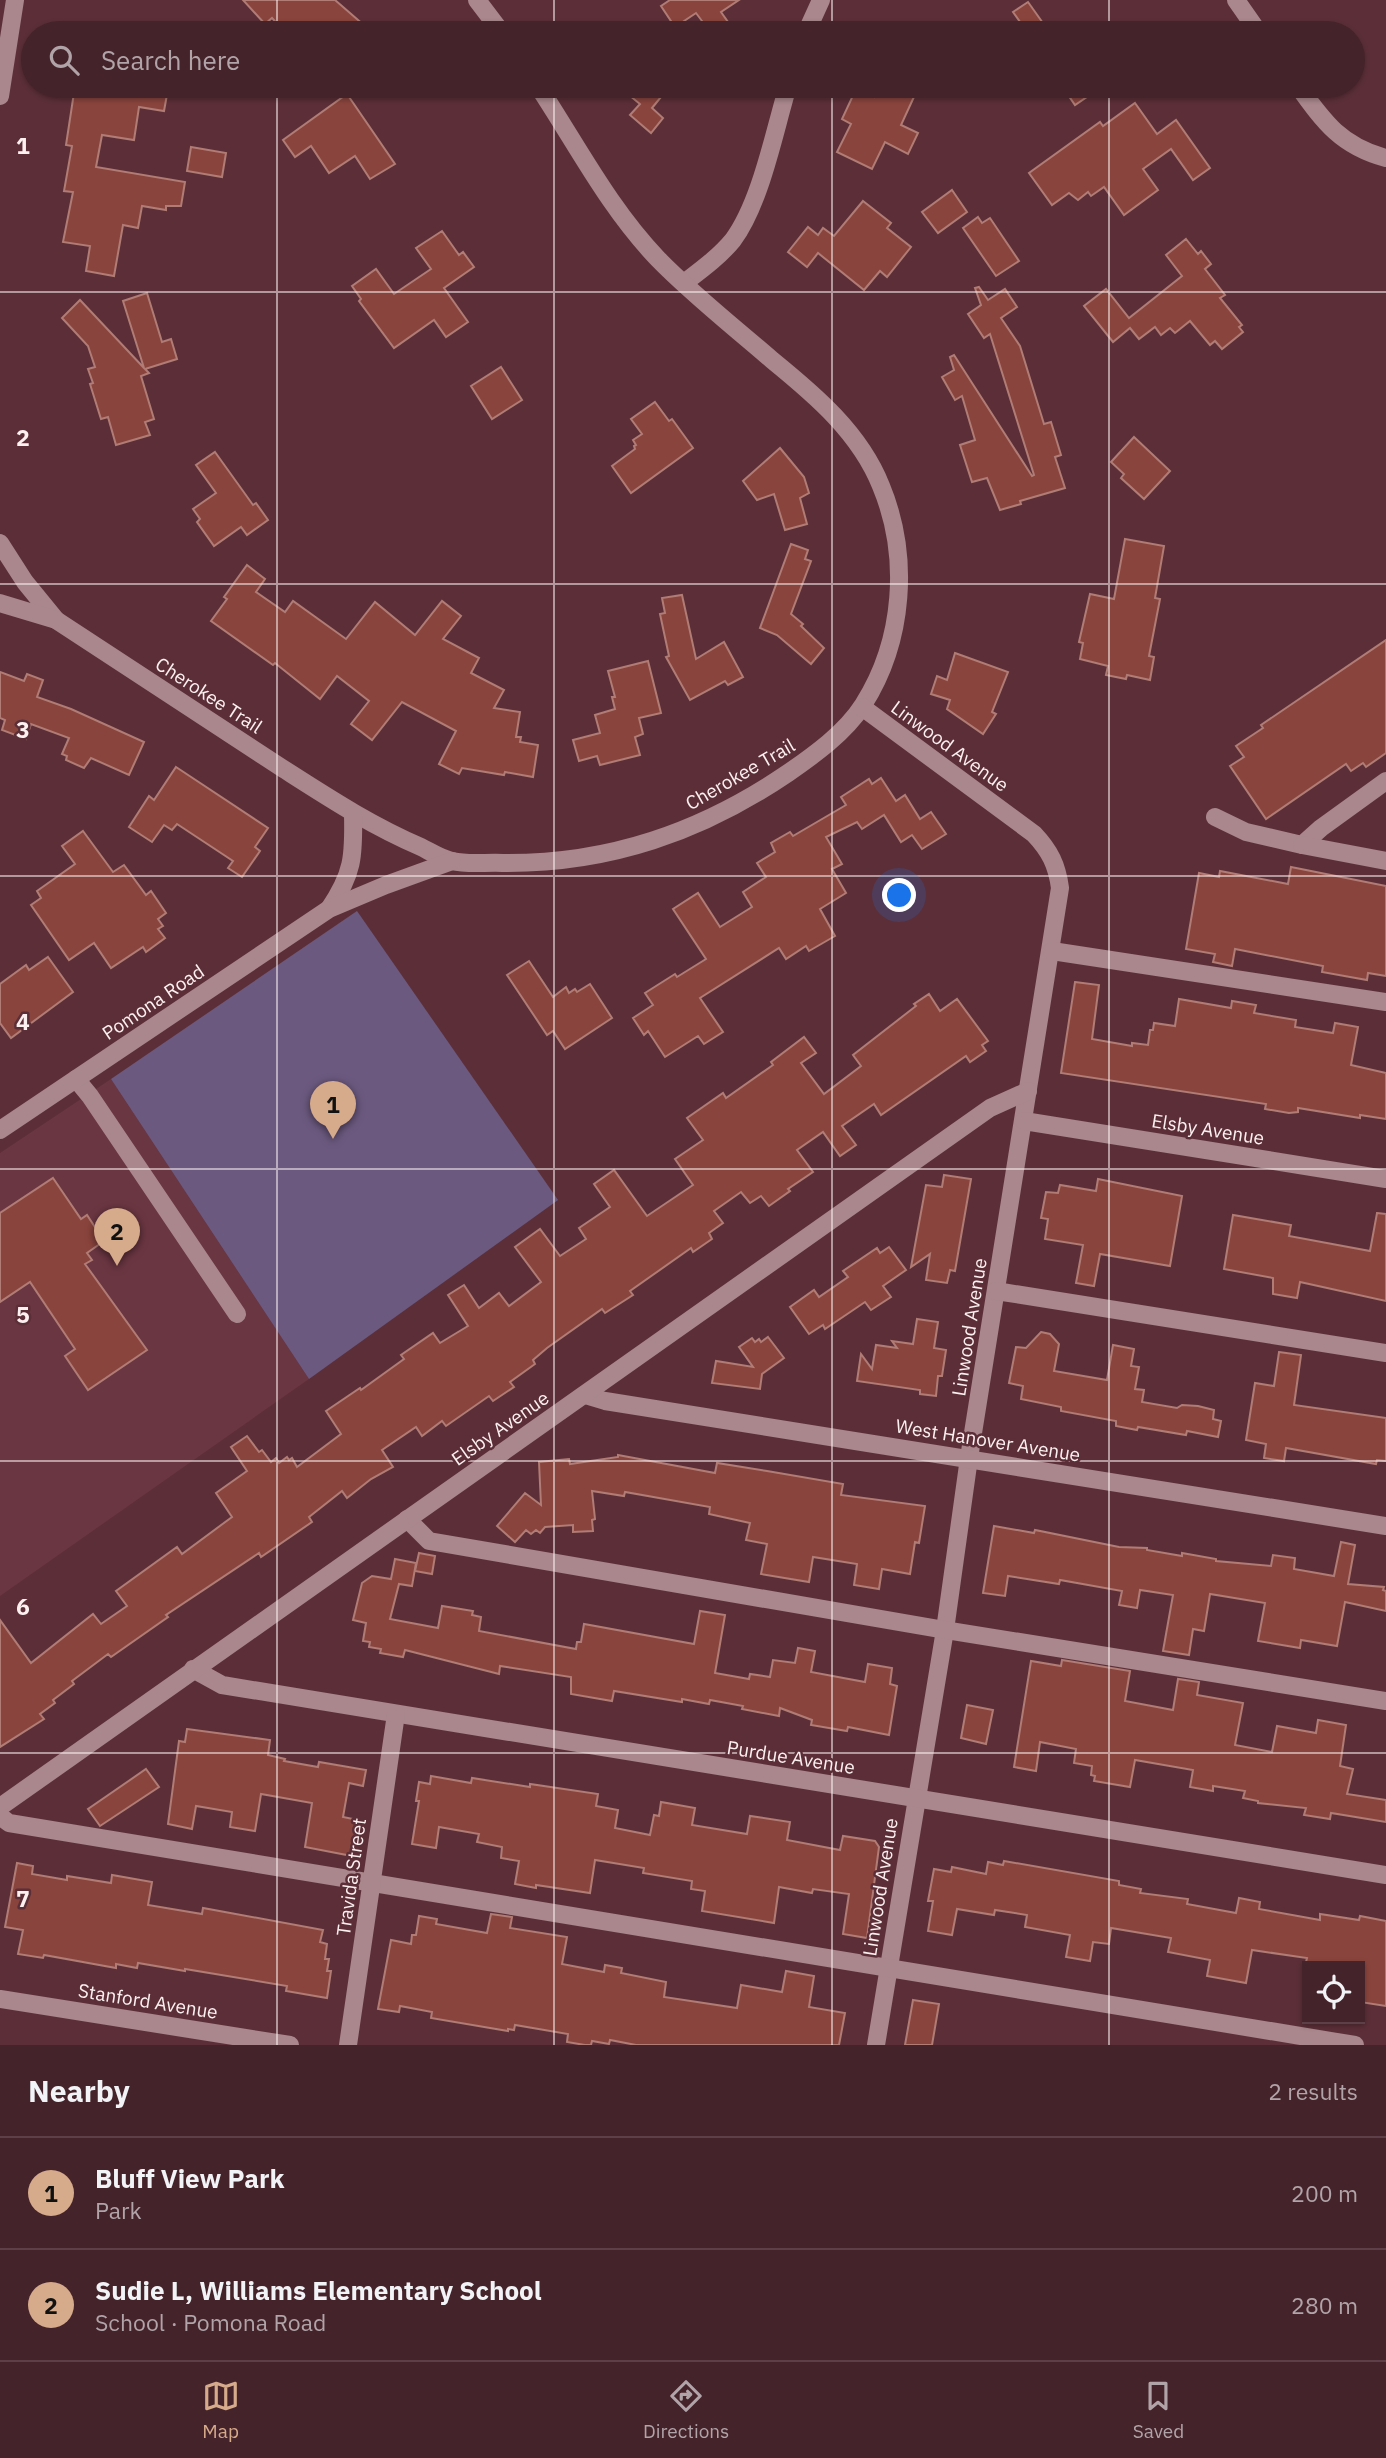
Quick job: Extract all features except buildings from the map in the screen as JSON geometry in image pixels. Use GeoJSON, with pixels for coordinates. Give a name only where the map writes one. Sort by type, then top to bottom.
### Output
{"type":"FeatureCollection","features":[{"type":"Feature","properties":{"kind":"street"},"geometry":{"type":"LineString","coordinates":[[0,96],[15,0]]}},
{"type":"Feature","properties":{"kind":"street"},"geometry":{"type":"LineString","coordinates":[[477,0],[493,21]]}},
{"type":"Feature","properties":{"kind":"street"},"geometry":{"type":"LineString","coordinates":[[811,21],[821,0]]}},
{"type":"Feature","properties":{"kind":"street"},"geometry":{"type":"LineString","coordinates":[[1236,0],[1251,21]]}},
{"type":"Feature","properties":{"kind":"street","name":"Cherokee Trail"},"geometry":{"type":"LineString","coordinates":[[0,603],[56,620],[354,815],[452,861],[517,863],[594,857],[640,846],[687,829],[733,807],[809,759],[840,731],[862,707],[878,674],[892,636],[899,598],[900,558],[893,520],[880,483],[862,449],[814,395],[684,283],[625,223],[546,98]]}},
{"type":"Feature","properties":{"kind":"street"},"geometry":{"type":"LineString","coordinates":[[684,283],[722,253],[742,225],[761,178],[784,98]]}},
{"type":"Feature","properties":{"kind":"street"},"geometry":{"type":"LineString","coordinates":[[1307,98],[1329,127],[1354,146],[1386,159]]}},
{"type":"Feature","properties":{"kind":"street","name":"Cherokee Trail"},"geometry":{"type":"LineString","coordinates":[[0,543],[56,620]]}},
{"type":"Feature","properties":{"kind":"street","name":"Linwood Avenue"},"geometry":{"type":"LineString","coordinates":[[862,707],[1034,834],[1049,849],[1058,869],[1060,888],[969,1458],[945,1630],[876,2045]]}},
{"type":"Feature","properties":{"kind":"street"},"geometry":{"type":"LineString","coordinates":[[1302,845],[1386,781]]}},
{"type":"Feature","properties":{"kind":"street","name":"Pomona Road"},"geometry":{"type":"LineString","coordinates":[[329,909],[344,887],[354,855],[354,815]]}},
{"type":"Feature","properties":{"kind":"street"},"geometry":{"type":"LineString","coordinates":[[1215,817],[1246,832],[1386,861]]}},
{"type":"Feature","properties":{"kind":"street","name":"Pomona Road"},"geometry":{"type":"LineString","coordinates":[[0,1130],[329,909],[452,861]]}},
{"type":"Feature","properties":{"kind":"street"},"geometry":{"type":"LineString","coordinates":[[1052,951],[1386,1002]]}},
{"type":"Feature","properties":{"kind":"street"},"geometry":{"type":"LineString","coordinates":[[76,1079],[237,1314]]}},
{"type":"Feature","properties":{"kind":"street","name":"Elsby Avenue"},"geometry":{"type":"LineString","coordinates":[[0,1807],[990,1108],[1028,1091]]}},
{"type":"Feature","properties":{"kind":"street","name":"Elsby Avenue"},"geometry":{"type":"LineString","coordinates":[[1024,1121],[1386,1180]]}},
{"type":"Feature","properties":{"kind":"street"},"geometry":{"type":"LineString","coordinates":[[996,1291],[1386,1353]]}},
{"type":"Feature","properties":{"kind":"street","name":"West Hanover Avenue"},"geometry":{"type":"LineString","coordinates":[[584,1395],[605,1401],[1386,1526]]}},
{"type":"Feature","properties":{"kind":"street"},"geometry":{"type":"LineString","coordinates":[[407,1519],[429,1541],[945,1630],[1386,1701]]}},
{"type":"Feature","properties":{"kind":"street","name":"Purdue Avenue"},"geometry":{"type":"LineString","coordinates":[[193,1669],[222,1685],[1386,1875]]}},
{"type":"Feature","properties":{"kind":"street","name":"Travida Street"},"geometry":{"type":"LineString","coordinates":[[348,2045],[396,1714]]}},
{"type":"Feature","properties":{"kind":"street"},"geometry":{"type":"LineString","coordinates":[[0,1816],[9,1823],[1355,2045]]}},
{"type":"Feature","properties":{"kind":"street","name":"Stanford Avenue"},"geometry":{"type":"LineString","coordinates":[[0,1999],[290,2045]]}},
{"type":"Feature","properties":{"kind":"shaded area"},"geometry":{"type":"Polygon","coordinates":[[[357,911],[558,1200],[309,1379],[111,1079],[357,911]]]}},
{"type":"Feature","properties":{"kind":"shaded area"},"geometry":{"type":"Polygon","coordinates":[[[111,1079],[309,1379],[0,1596],[0,1153],[111,1079]]]}},
{"type":"Feature","properties":{"kind":"place","name":"Bluff View Park"},"geometry":{"type":"Point","coordinates":[333,1139]}},
{"type":"Feature","properties":{"kind":"place","name":"Sudie L, Williams Elementary School"},"geometry":{"type":"Point","coordinates":[117,1266]}}]}
